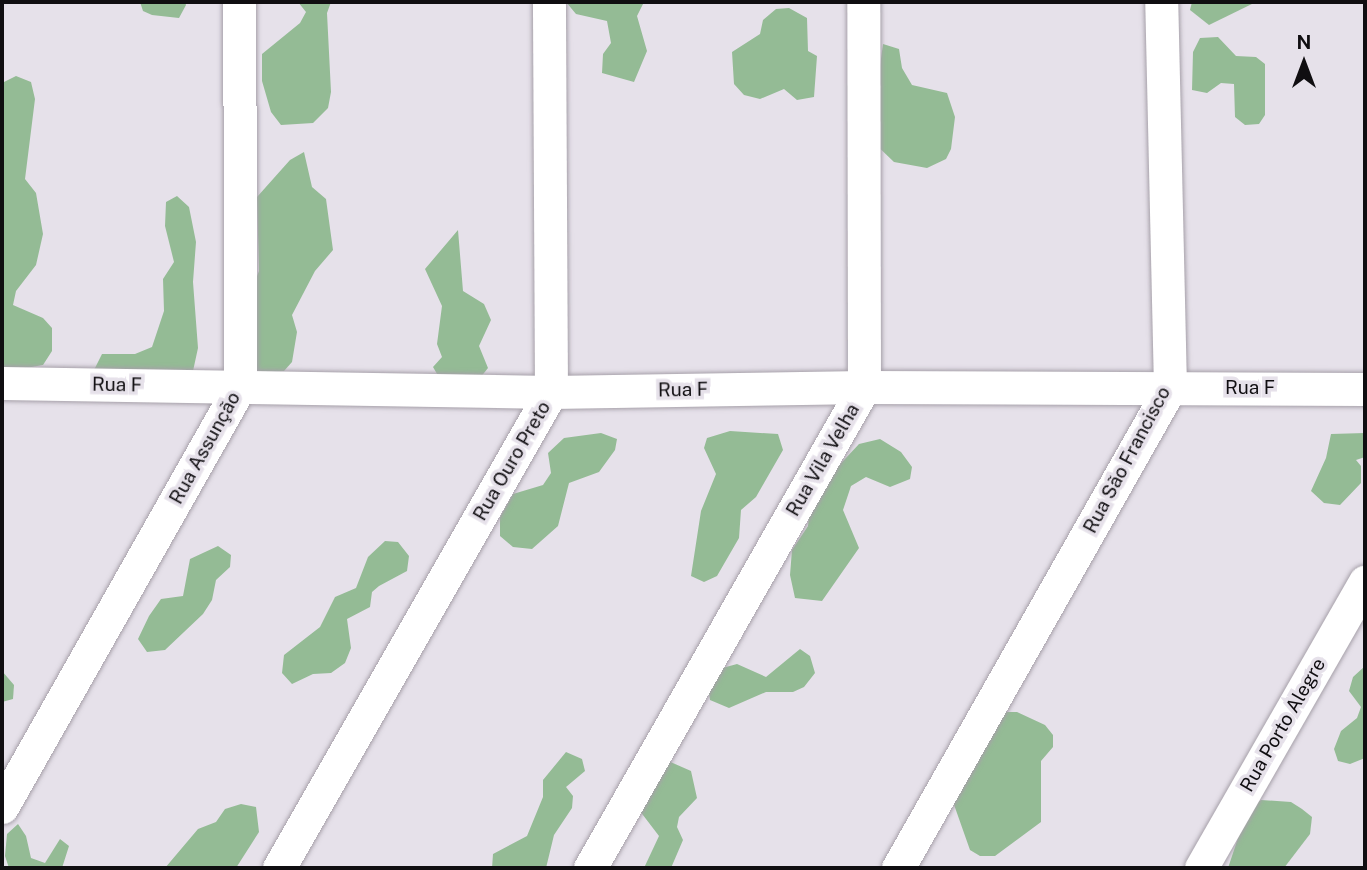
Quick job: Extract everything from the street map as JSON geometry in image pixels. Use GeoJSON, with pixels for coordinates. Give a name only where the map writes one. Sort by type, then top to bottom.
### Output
{"type":"FeatureCollection","features":[{"type":"Feature","properties":{"kind":"street","name":"Rua Assunção"},"geometry":{"type":"LineString","coordinates":[[2,807],[240,387],[239,2]]}},
{"type":"Feature","properties":{"kind":"street","name":"Rua Ouro Preto"},"geometry":{"type":"LineString","coordinates":[[279,868],[551,392],[549,2]]}},
{"type":"Feature","properties":{"kind":"street","name":"Rua Vila Velha"},"geometry":{"type":"LineString","coordinates":[[590,868],[864,387],[863,2]]}},
{"type":"Feature","properties":{"kind":"street","name":"Rua São Francisco"},"geometry":{"type":"LineString","coordinates":[[898,868],[1170,388],[1161,2]]}},
{"type":"Feature","properties":{"kind":"street","name":"Rua F"},"geometry":{"type":"LineString","coordinates":[[2,383],[551,392],[864,387],[1365,389]]}},
{"type":"Feature","properties":{"kind":"street","name":"Rua Porto Alegre"},"geometry":{"type":"LineString","coordinates":[[1201,868],[1365,582]]}},
{"type":"Feature","properties":{"kind":"green space"},"geometry":{"type":"Polygon","coordinates":[[[140,2],[185,2],[186,5],[179,18],[152,15],[143,11],[140,2]]]}},
{"type":"Feature","properties":{"kind":"green space"},"geometry":{"type":"Polygon","coordinates":[[[298,2],[331,2],[327,13],[331,92],[328,108],[313,123],[281,125],[271,112],[262,81],[262,54],[300,23],[306,12],[298,2]]]}},
{"type":"Feature","properties":{"kind":"green space"},"geometry":{"type":"Polygon","coordinates":[[[566,2],[644,2],[637,16],[647,51],[634,82],[602,73],[603,54],[611,43],[607,21],[576,14],[566,2]]]}},
{"type":"Feature","properties":{"kind":"green space"},"geometry":{"type":"Polygon","coordinates":[[[1192,2],[1256,2],[1209,25],[1190,10],[1192,2]]]}},
{"type":"Feature","properties":{"kind":"green space"},"geometry":{"type":"Polygon","coordinates":[[[789,8],[807,18],[808,51],[817,56],[814,97],[797,100],[784,89],[760,99],[744,95],[734,84],[732,52],[760,34],[763,20],[776,9],[789,8]]]}},
{"type":"Feature","properties":{"kind":"green space"},"geometry":{"type":"Polygon","coordinates":[[[1218,37],[1236,56],[1256,57],[1265,64],[1265,115],[1259,124],[1245,125],[1235,117],[1234,84],[1221,83],[1207,93],[1192,90],[1193,52],[1200,38],[1218,37]]]}},
{"type":"Feature","properties":{"kind":"green space"},"geometry":{"type":"Polygon","coordinates":[[[883,44],[899,49],[902,68],[912,85],[947,93],[955,117],[951,149],[946,159],[927,168],[894,162],[870,139],[883,44]]]}},
{"type":"Feature","properties":{"kind":"green space"},"geometry":{"type":"Polygon","coordinates":[[[16,76],[31,82],[35,99],[25,179],[36,193],[43,234],[36,265],[16,291],[13,305],[43,318],[52,328],[52,351],[43,365],[20,369],[2,367],[2,83],[16,76]]]}},
{"type":"Feature","properties":{"kind":"green space"},"geometry":{"type":"Polygon","coordinates":[[[304,152],[312,187],[326,199],[333,250],[315,271],[292,315],[297,332],[292,362],[284,371],[257,375],[247,302],[259,271],[257,197],[290,160],[304,152]]]}},
{"type":"Feature","properties":{"kind":"green space"},"geometry":{"type":"Polygon","coordinates":[[[177,196],[189,207],[196,242],[193,282],[198,348],[193,371],[92,374],[102,354],[135,354],[152,347],[164,311],[163,279],[174,262],[165,226],[166,202],[177,196]]]}},
{"type":"Feature","properties":{"kind":"green space"},"geometry":{"type":"Polygon","coordinates":[[[458,230],[463,291],[484,304],[491,320],[479,346],[488,368],[480,378],[440,379],[433,367],[442,357],[437,344],[442,306],[425,269],[458,230]]]}},
{"type":"Feature","properties":{"kind":"green space"},"geometry":{"type":"Polygon","coordinates":[[[730,431],[778,434],[783,450],[756,497],[741,510],[739,538],[717,576],[704,582],[691,576],[701,511],[716,474],[704,448],[707,438],[730,431]]]}},
{"type":"Feature","properties":{"kind":"green space"},"geometry":{"type":"Polygon","coordinates":[[[601,433],[617,439],[615,450],[599,472],[569,483],[558,526],[532,549],[513,547],[500,536],[500,517],[513,494],[543,485],[551,473],[548,453],[564,438],[601,433]]]}},
{"type":"Feature","properties":{"kind":"green space"},"geometry":{"type":"Polygon","coordinates":[[[1365,433],[1365,457],[1356,460],[1361,466],[1361,483],[1340,505],[1324,503],[1311,491],[1326,458],[1331,434],[1365,433]]]}},
{"type":"Feature","properties":{"kind":"green space"},"geometry":{"type":"Polygon","coordinates":[[[880,439],[901,452],[912,467],[910,479],[890,487],[866,477],[851,486],[843,510],[859,548],[822,601],[795,598],[790,575],[792,550],[808,526],[812,485],[830,475],[859,444],[880,439]]]}},
{"type":"Feature","properties":{"kind":"green space"},"geometry":{"type":"Polygon","coordinates":[[[385,541],[398,542],[409,556],[407,571],[379,586],[372,592],[370,607],[347,619],[351,648],[345,663],[331,673],[313,674],[292,684],[282,673],[284,655],[320,627],[335,597],[356,588],[368,557],[385,541]]]}},
{"type":"Feature","properties":{"kind":"green space"},"geometry":{"type":"Polygon","coordinates":[[[218,546],[231,555],[230,567],[216,580],[212,600],[203,614],[165,650],[147,652],[138,639],[149,616],[161,599],[183,596],[190,559],[218,546]]]}},
{"type":"Feature","properties":{"kind":"green space"},"geometry":{"type":"Polygon","coordinates":[[[800,649],[810,656],[815,673],[804,687],[793,692],[766,692],[729,708],[710,700],[708,686],[715,670],[737,664],[766,677],[800,649]]]}},
{"type":"Feature","properties":{"kind":"green space"},"geometry":{"type":"Polygon","coordinates":[[[1365,666],[1365,758],[1350,764],[1338,761],[1334,749],[1341,731],[1357,718],[1361,707],[1349,691],[1353,677],[1365,666]]]}},
{"type":"Feature","properties":{"kind":"green space"},"geometry":{"type":"Polygon","coordinates":[[[2,671],[14,685],[13,699],[2,702],[2,671]]]}},
{"type":"Feature","properties":{"kind":"green space"},"geometry":{"type":"Polygon","coordinates":[[[1003,712],[1017,712],[1045,725],[1053,735],[1053,747],[1041,761],[1041,822],[995,856],[980,856],[970,850],[952,799],[1003,712]]]}},
{"type":"Feature","properties":{"kind":"green space"},"geometry":{"type":"Polygon","coordinates":[[[566,752],[582,759],[585,771],[566,787],[573,796],[572,808],[554,835],[546,868],[492,868],[493,854],[527,836],[543,797],[543,780],[566,752]]]}},
{"type":"Feature","properties":{"kind":"green space"},"geometry":{"type":"Polygon","coordinates":[[[666,760],[691,771],[697,798],[679,817],[677,827],[683,840],[671,868],[644,868],[659,836],[633,802],[666,760]]]}},
{"type":"Feature","properties":{"kind":"green space"},"geometry":{"type":"Polygon","coordinates":[[[1261,800],[1291,802],[1302,809],[1312,817],[1310,834],[1284,868],[1228,868],[1248,808],[1261,800]]]}},
{"type":"Feature","properties":{"kind":"green space"},"geometry":{"type":"Polygon","coordinates":[[[241,804],[256,807],[259,832],[236,868],[165,868],[198,829],[216,822],[225,809],[241,804]]]}},
{"type":"Feature","properties":{"kind":"green space"},"geometry":{"type":"Polygon","coordinates":[[[18,824],[26,836],[31,858],[45,863],[60,839],[69,846],[62,868],[9,868],[5,856],[7,834],[18,824]]]}}]}
